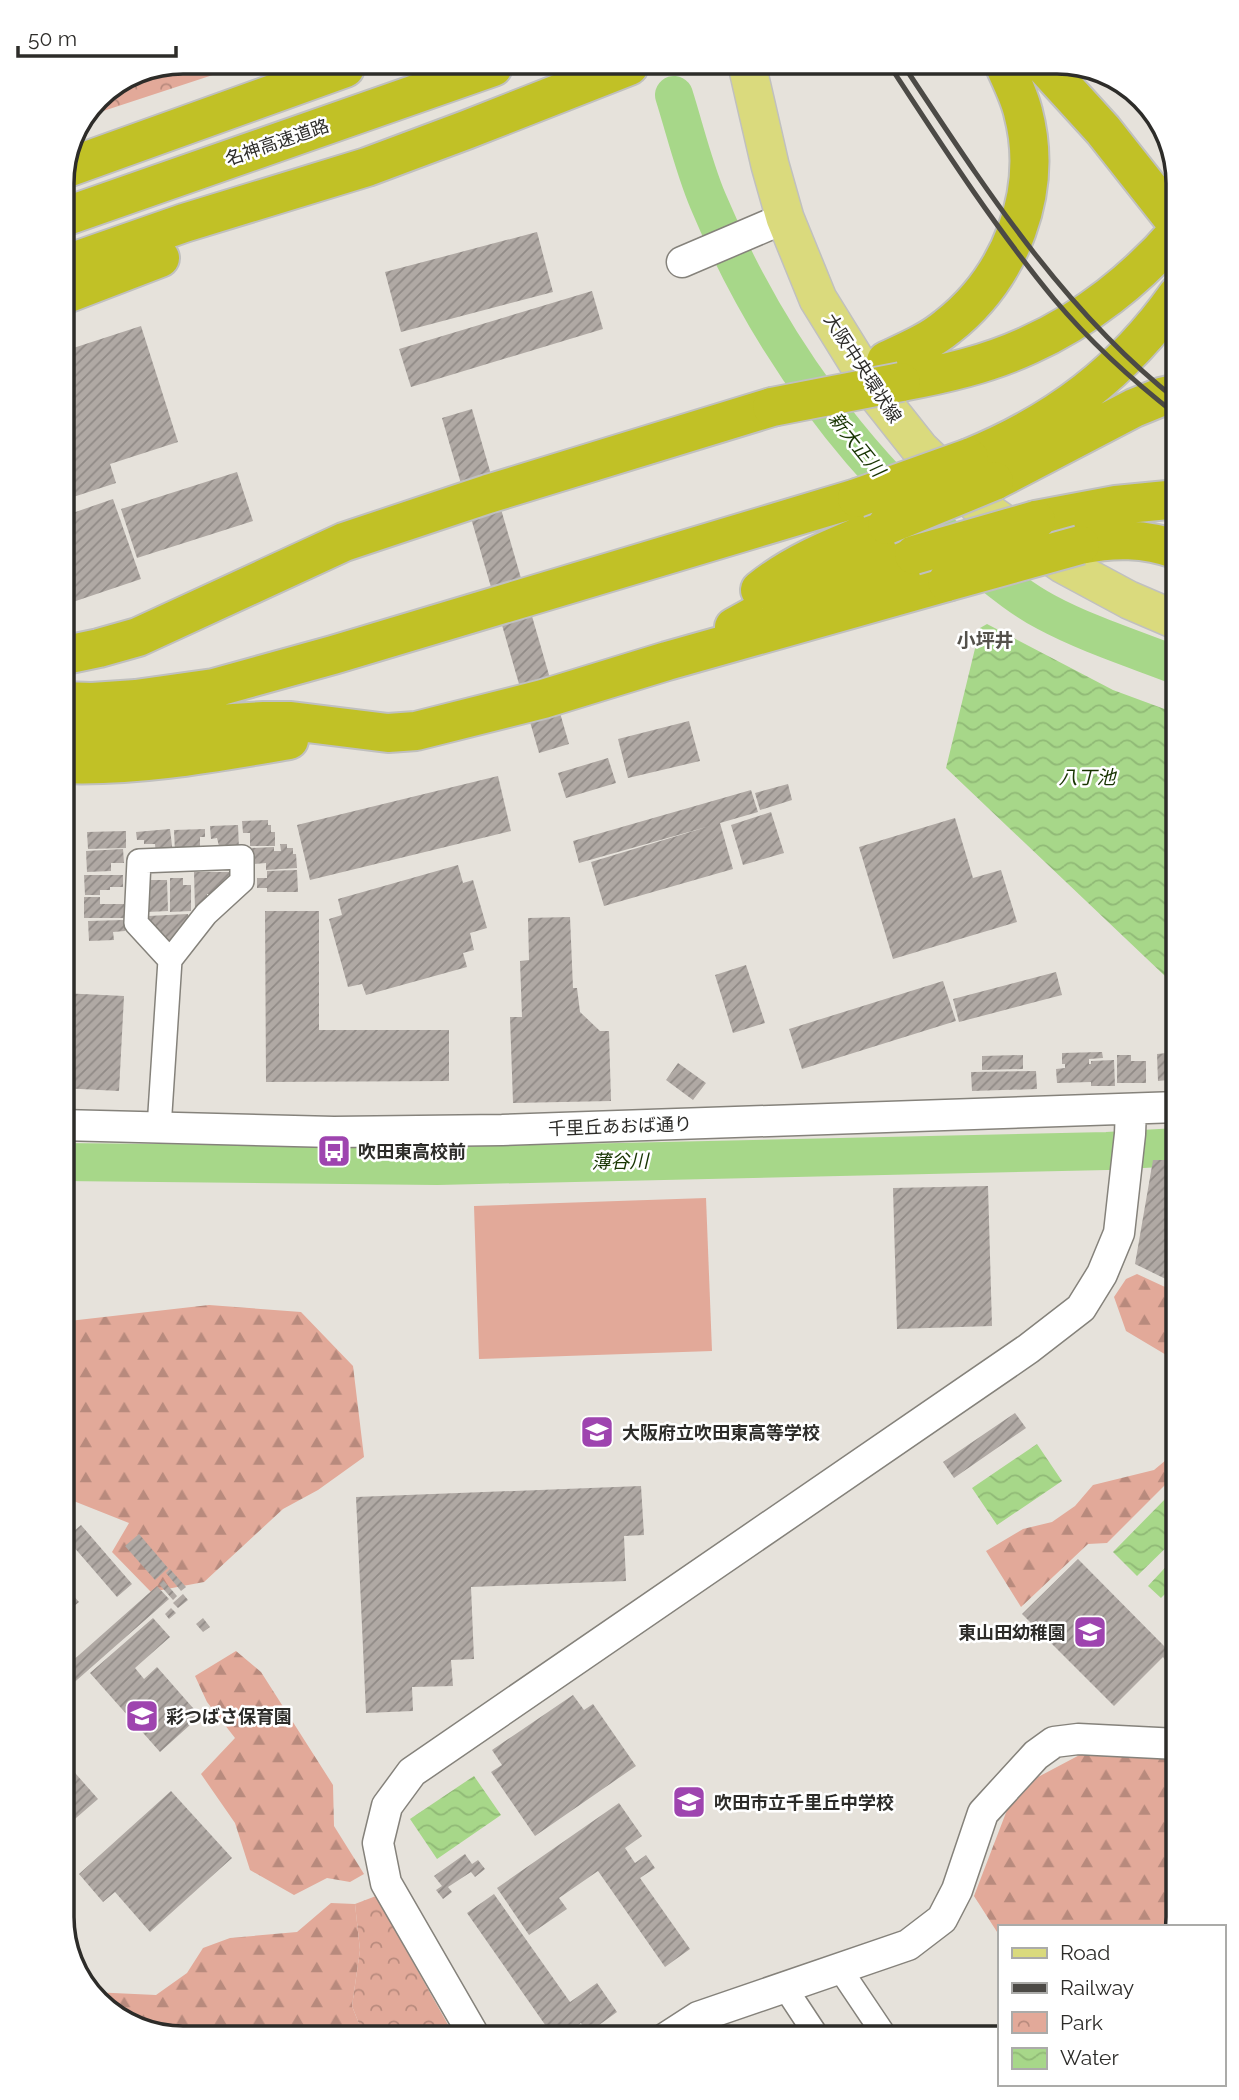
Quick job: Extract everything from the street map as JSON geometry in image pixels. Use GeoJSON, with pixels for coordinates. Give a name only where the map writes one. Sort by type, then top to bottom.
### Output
{"type":"FeatureCollection","features":[{"type":"Feature","properties":{"kind":"highway"},"geometry":{"type":"LineString","coordinates":[[76,165],[328,74]]}},
{"type":"Feature","properties":{"kind":"highway","name":"名神高速道路"},"geometry":{"type":"LineString","coordinates":[[74,213],[473,74]]}},
{"type":"Feature","properties":{"kind":"highway"},"geometry":{"type":"LineString","coordinates":[[74,261],[184,223],[367,167],[609,74]]}},
{"type":"Feature","properties":{"kind":"highway"},"geometry":{"type":"LineString","coordinates":[[893,372],[919,345],[966,311],[984,290],[1012,244],[1028,193],[1030,167],[1023,111],[1008,74]]}},
{"type":"Feature","properties":{"kind":"highway"},"geometry":{"type":"LineString","coordinates":[[1052,74],[1103,130],[1166,221]]}},
{"type":"Feature","properties":{"kind":"highway"},"geometry":{"type":"LineString","coordinates":[[74,291],[159,258],[367,167]]}},
{"type":"Feature","properties":{"kind":"highway"},"geometry":{"type":"LineString","coordinates":[[74,653],[138,637],[344,542],[734,418],[893,372],[945,374],[989,361],[1040,340],[1093,307],[1124,284],[1166,241]]}},
{"type":"Feature","properties":{"kind":"highway"},"geometry":{"type":"LineString","coordinates":[[667,661],[692,645],[789,568],[887,525],[982,469],[1117,365],[1166,309]]}},
{"type":"Feature","properties":{"kind":"highway"},"geometry":{"type":"LineString","coordinates":[[74,701],[136,699],[214,688],[857,498],[982,469],[1166,396]]}},
{"type":"Feature","properties":{"kind":"highway"},"geometry":{"type":"LineString","coordinates":[[667,661],[712,640],[799,591],[1035,520],[1116,505],[1166,500]]}},
{"type":"Feature","properties":{"kind":"highway"},"geometry":{"type":"LineString","coordinates":[[74,730],[111,731],[290,721],[388,733],[416,731],[542,699],[667,661],[1080,545],[1127,539],[1166,547]]}},
{"type":"Feature","properties":{"kind":"highway"},"geometry":{"type":"LineString","coordinates":[[74,636],[99,634],[240,589]]}},
{"type":"Feature","properties":{"kind":"highway"},"geometry":{"type":"LineString","coordinates":[[74,764],[137,763],[353,729]]}},
{"type":"Feature","properties":{"kind":"main road","name":"大阪中央環状線"},"geometry":{"type":"LineString","coordinates":[[749,74],[785,218],[818,299],[878,396],[920,449],[979,506],[1063,565],[1129,600],[1166,616]]}},
{"type":"Feature","properties":{"kind":"street"},"geometry":{"type":"LineString","coordinates":[[693,257],[785,218]]}},
{"type":"Feature","properties":{"kind":"street"},"geometry":{"type":"LineString","coordinates":[[159,1128],[170,960],[206,914],[242,881],[242,857],[139,862],[136,923],[170,960]]}},
{"type":"Feature","properties":{"kind":"street","name":"千里丘あおば通り"},"geometry":{"type":"LineString","coordinates":[[74,1125],[334,1132],[502,1130],[1130,1121],[1166,1110]]}},
{"type":"Feature","properties":{"kind":"street"},"geometry":{"type":"LineString","coordinates":[[468,2026],[386,1883],[378,1843],[387,1805],[412,1772],[1028,1349],[1081,1308],[1102,1274],[1119,1233],[1130,1121]]}},
{"type":"Feature","properties":{"kind":"street"},"geometry":{"type":"LineString","coordinates":[[684,2026],[698,2017],[908,1945],[942,1919],[957,1890],[983,1813],[1036,1755],[1054,1742],[1078,1739],[1166,1743]]}},
{"type":"Feature","properties":{"kind":"street"},"geometry":{"type":"LineString","coordinates":[[841,1969],[878,2026]]}},
{"type":"Feature","properties":{"kind":"street"},"geometry":{"type":"LineString","coordinates":[[784,1986],[810,2026]]}},
{"type":"Feature","properties":{"kind":"green space"},"geometry":{"type":"Polygon","coordinates":[[[168,74],[216,74],[100,112],[128,88],[148,79],[168,74]]]}},
{"type":"Feature","properties":{"kind":"green space"},"geometry":{"type":"Polygon","coordinates":[[[706,1198],[712,1351],[479,1359],[474,1206],[706,1198]]]}},
{"type":"Feature","properties":{"kind":"green space"},"geometry":{"type":"Polygon","coordinates":[[[1137,1274],[1166,1287],[1166,1355],[1126,1331],[1114,1297],[1126,1279],[1137,1274]]]}},
{"type":"Feature","properties":{"kind":"green space"},"geometry":{"type":"Polygon","coordinates":[[[209,1305],[301,1312],[353,1366],[364,1457],[318,1490],[283,1509],[204,1582],[151,1592],[112,1552],[129,1523],[74,1501],[74,1320],[209,1305]]]}},
{"type":"Feature","properties":{"kind":"green space"},"geometry":{"type":"Polygon","coordinates":[[[1166,1460],[1166,1484],[1107,1543],[1088,1544],[1021,1607],[986,1551],[1023,1529],[1052,1522],[1075,1506],[1093,1485],[1154,1470],[1166,1460]]]}},
{"type":"Feature","properties":{"kind":"green space"},"geometry":{"type":"Polygon","coordinates":[[[236,1651],[261,1672],[333,1785],[334,1826],[364,1874],[350,1882],[327,1878],[294,1895],[250,1870],[235,1823],[201,1774],[235,1738],[207,1702],[195,1676],[236,1651]]]}},
{"type":"Feature","properties":{"kind":"green space"},"geometry":{"type":"Polygon","coordinates":[[[1089,1750],[1166,1760],[1165,1925],[998,1925],[998,1933],[974,1896],[1007,1810],[1038,1777],[1089,1750]]]}},
{"type":"Feature","properties":{"kind":"green space"},"geometry":{"type":"Polygon","coordinates":[[[376,1896],[449,2026],[360,2026],[352,2006],[360,1950],[355,1904],[376,1896]]]}},
{"type":"Feature","properties":{"kind":"green space"},"geometry":{"type":"Polygon","coordinates":[[[331,1903],[355,1904],[360,1950],[352,2006],[360,2026],[176,2026],[148,2021],[134,2015],[105,1993],[156,1995],[187,1973],[203,1948],[230,1938],[297,1932],[331,1903]]]}},
{"type":"Feature","properties":{"kind":"water","name":"八丁池"},"geometry":{"type":"Polygon","coordinates":[[[987,624],[1113,690],[1166,710],[1165,976],[946,768],[980,628],[987,624]]]}},
{"type":"Feature","properties":{"kind":"water"},"geometry":{"type":"Polygon","coordinates":[[[1037,1444],[1062,1481],[997,1525],[972,1488],[1037,1444]]]}},
{"type":"Feature","properties":{"kind":"water"},"geometry":{"type":"Polygon","coordinates":[[[1166,1498],[1166,1548],[1137,1576],[1113,1552],[1166,1498]]]}},
{"type":"Feature","properties":{"kind":"water"},"geometry":{"type":"Polygon","coordinates":[[[1166,1567],[1166,1593],[1161,1598],[1148,1586],[1166,1567]]]}},
{"type":"Feature","properties":{"kind":"water"},"geometry":{"type":"Polygon","coordinates":[[[474,1776],[501,1815],[437,1859],[410,1819],[474,1776]]]}},
{"type":"Feature","properties":{"kind":"building"},"geometry":{"type":"Polygon","coordinates":[[[537,232],[553,292],[401,332],[385,272],[537,232]]]}},
{"type":"Feature","properties":{"kind":"building"},"geometry":{"type":"Polygon","coordinates":[[[592,291],[603,329],[411,387],[399,349],[592,291]]]}},
{"type":"Feature","properties":{"kind":"building"},"geometry":{"type":"Polygon","coordinates":[[[141,326],[178,442],[110,464],[116,483],[74,497],[74,348],[141,326]]]}},
{"type":"Feature","properties":{"kind":"building"},"geometry":{"type":"Polygon","coordinates":[[[472,409],[569,744],[539,753],[442,418],[472,409]]]}},
{"type":"Feature","properties":{"kind":"building"},"geometry":{"type":"Polygon","coordinates":[[[237,472],[253,521],[137,558],[121,509],[237,472]]]}},
{"type":"Feature","properties":{"kind":"building"},"geometry":{"type":"Polygon","coordinates":[[[113,499],[141,579],[74,602],[74,512],[113,499]]]}},
{"type":"Feature","properties":{"kind":"building"},"geometry":{"type":"Polygon","coordinates":[[[689,721],[700,761],[628,778],[618,739],[689,721]]]}},
{"type":"Feature","properties":{"kind":"building"},"geometry":{"type":"Polygon","coordinates":[[[608,758],[616,783],[566,798],[558,773],[608,758]]]}},
{"type":"Feature","properties":{"kind":"building"},"geometry":{"type":"Polygon","coordinates":[[[498,776],[511,831],[310,880],[297,825],[498,776]]]}},
{"type":"Feature","properties":{"kind":"building"},"geometry":{"type":"Polygon","coordinates":[[[788,784],[792,800],[760,810],[755,793],[788,784]]]}},
{"type":"Feature","properties":{"kind":"building"},"geometry":{"type":"Polygon","coordinates":[[[751,790],[758,812],[720,823],[733,869],[604,906],[591,862],[710,826],[579,863],[573,841],[751,790]]]}},
{"type":"Feature","properties":{"kind":"building"},"geometry":{"type":"Polygon","coordinates":[[[771,812],[784,853],[743,865],[731,825],[771,812]]]}},
{"type":"Feature","properties":{"kind":"building"},"geometry":{"type":"Polygon","coordinates":[[[955,818],[973,878],[1001,870],[1017,922],[893,959],[859,847],[955,818]]]}},
{"type":"Feature","properties":{"kind":"building"},"geometry":{"type":"Polygon","coordinates":[[[268,820],[271,832],[275,832],[275,846],[250,846],[250,833],[243,833],[242,821],[268,820]]]}},
{"type":"Feature","properties":{"kind":"building"},"geometry":{"type":"Polygon","coordinates":[[[238,825],[239,849],[220,850],[217,838],[211,839],[210,826],[238,825]]]}},
{"type":"Feature","properties":{"kind":"building"},"geometry":{"type":"Polygon","coordinates":[[[170,829],[173,854],[156,855],[155,844],[144,844],[144,840],[137,840],[136,832],[170,829]]]}},
{"type":"Feature","properties":{"kind":"building"},"geometry":{"type":"Polygon","coordinates":[[[205,829],[205,837],[200,837],[200,851],[175,852],[174,830],[205,829]]]}},
{"type":"Feature","properties":{"kind":"building"},"geometry":{"type":"Polygon","coordinates":[[[126,831],[126,848],[88,849],[87,832],[126,831]]]}},
{"type":"Feature","properties":{"kind":"building"},"geometry":{"type":"Polygon","coordinates":[[[280,844],[293,848],[297,868],[266,870],[266,863],[253,864],[252,848],[274,847],[274,851],[281,851],[280,844]]]}},
{"type":"Feature","properties":{"kind":"building"},"geometry":{"type":"Polygon","coordinates":[[[123,849],[124,863],[111,863],[111,871],[87,872],[86,851],[123,849]]]}},
{"type":"Feature","properties":{"kind":"building"},"geometry":{"type":"Polygon","coordinates":[[[458,865],[463,883],[473,880],[487,928],[470,933],[474,950],[463,953],[467,967],[366,995],[362,984],[348,987],[329,919],[342,915],[338,899],[458,865]]]}},
{"type":"Feature","properties":{"kind":"building"},"geometry":{"type":"Polygon","coordinates":[[[297,870],[298,892],[267,892],[267,888],[257,888],[257,878],[267,878],[267,871],[297,870]]]}},
{"type":"Feature","properties":{"kind":"building"},"geometry":{"type":"Polygon","coordinates":[[[194,872],[229,872],[229,884],[220,884],[221,890],[217,894],[207,894],[207,903],[201,910],[195,910],[194,872]]]}},
{"type":"Feature","properties":{"kind":"building"},"geometry":{"type":"Polygon","coordinates":[[[84,875],[123,875],[123,887],[100,890],[100,895],[85,895],[84,875]]]}},
{"type":"Feature","properties":{"kind":"building"},"geometry":{"type":"Polygon","coordinates":[[[170,878],[183,878],[183,885],[191,885],[191,911],[170,912],[170,878]]]}},
{"type":"Feature","properties":{"kind":"building"},"geometry":{"type":"Polygon","coordinates":[[[147,880],[167,880],[168,911],[148,912],[147,880]]]}},
{"type":"Feature","properties":{"kind":"building"},"geometry":{"type":"Polygon","coordinates":[[[84,897],[100,897],[100,904],[126,904],[127,918],[84,918],[84,897]]]}},
{"type":"Feature","properties":{"kind":"building"},"geometry":{"type":"Polygon","coordinates":[[[265,911],[319,911],[319,1030],[449,1030],[449,1081],[266,1082],[265,911]]]}},
{"type":"Feature","properties":{"kind":"building"},"geometry":{"type":"Polygon","coordinates":[[[188,914],[189,928],[185,932],[176,933],[177,941],[163,942],[156,936],[156,928],[149,928],[148,916],[188,914]]]}},
{"type":"Feature","properties":{"kind":"building"},"geometry":{"type":"Polygon","coordinates":[[[570,917],[573,988],[577,988],[580,1012],[600,1031],[609,1031],[611,1101],[513,1103],[510,1017],[522,1017],[520,961],[529,960],[528,918],[570,917]]]}},
{"type":"Feature","properties":{"kind":"building"},"geometry":{"type":"Polygon","coordinates":[[[125,920],[125,931],[113,932],[114,940],[89,941],[88,921],[125,920]]]}},
{"type":"Feature","properties":{"kind":"building"},"geometry":{"type":"Polygon","coordinates":[[[746,965],[765,1023],[733,1033],[715,975],[746,965]]]}},
{"type":"Feature","properties":{"kind":"building"},"geometry":{"type":"Polygon","coordinates":[[[1056,972],[1062,995],[959,1022],[953,999],[1056,972]]]}},
{"type":"Feature","properties":{"kind":"building"},"geometry":{"type":"Polygon","coordinates":[[[943,981],[956,1021],[802,1069],[789,1029],[943,981]]]}},
{"type":"Feature","properties":{"kind":"building"},"geometry":{"type":"Polygon","coordinates":[[[74,994],[124,996],[119,1091],[74,1089],[74,994]]]}},
{"type":"Feature","properties":{"kind":"building"},"geometry":{"type":"Polygon","coordinates":[[[1102,1052],[1103,1058],[1089,1059],[1089,1064],[1091,1061],[1114,1060],[1115,1086],[1091,1086],[1091,1082],[1057,1083],[1056,1069],[1065,1068],[1065,1064],[1062,1064],[1062,1053],[1102,1052]]]}},
{"type":"Feature","properties":{"kind":"building"},"geometry":{"type":"Polygon","coordinates":[[[1166,1053],[1166,1080],[1158,1081],[1157,1054],[1166,1053]]]}},
{"type":"Feature","properties":{"kind":"building"},"geometry":{"type":"Polygon","coordinates":[[[1023,1055],[1023,1069],[982,1070],[982,1056],[1023,1055]]]}},
{"type":"Feature","properties":{"kind":"building"},"geometry":{"type":"Polygon","coordinates":[[[1117,1055],[1131,1055],[1131,1061],[1146,1061],[1146,1083],[1117,1083],[1117,1055]]]}},
{"type":"Feature","properties":{"kind":"building"},"geometry":{"type":"Polygon","coordinates":[[[678,1063],[706,1083],[693,1100],[666,1080],[678,1063]]]}},
{"type":"Feature","properties":{"kind":"building"},"geometry":{"type":"Polygon","coordinates":[[[1036,1071],[1037,1089],[972,1091],[971,1072],[1036,1071]]]}},
{"type":"Feature","properties":{"kind":"building"},"geometry":{"type":"Polygon","coordinates":[[[1153,1160],[1166,1160],[1166,1279],[1135,1264],[1153,1160]]]}},
{"type":"Feature","properties":{"kind":"building"},"geometry":{"type":"Polygon","coordinates":[[[988,1186],[992,1326],[897,1329],[893,1188],[988,1186]]]}},
{"type":"Feature","properties":{"kind":"building"},"geometry":{"type":"Polygon","coordinates":[[[1015,1413],[1026,1428],[954,1478],[943,1462],[1015,1413]]]}},
{"type":"Feature","properties":{"kind":"building"},"geometry":{"type":"Polygon","coordinates":[[[641,1486],[644,1535],[624,1536],[626,1581],[471,1587],[474,1659],[451,1660],[453,1686],[412,1687],[413,1711],[366,1713],[356,1497],[641,1486]]]}},
{"type":"Feature","properties":{"kind":"building"},"geometry":{"type":"Polygon","coordinates":[[[81,1525],[132,1584],[117,1597],[74,1547],[74,1531],[81,1525]]]}},
{"type":"Feature","properties":{"kind":"building"},"geometry":{"type":"Polygon","coordinates":[[[139,1534],[168,1568],[155,1580],[125,1546],[139,1534]]]}},
{"type":"Feature","properties":{"kind":"building"},"geometry":{"type":"Polygon","coordinates":[[[1078,1559],[1166,1648],[1166,1661],[1163,1657],[1114,1706],[1022,1614],[1078,1559]]]}},
{"type":"Feature","properties":{"kind":"building"},"geometry":{"type":"Polygon","coordinates":[[[170,1569],[186,1587],[181,1591],[166,1573],[170,1569]]]}},
{"type":"Feature","properties":{"kind":"building"},"geometry":{"type":"Polygon","coordinates":[[[163,1580],[177,1596],[173,1600],[159,1584],[163,1580]]]}},
{"type":"Feature","properties":{"kind":"building"},"geometry":{"type":"Polygon","coordinates":[[[157,1586],[169,1599],[74,1683],[74,1659],[157,1586]]]}},
{"type":"Feature","properties":{"kind":"building"},"geometry":{"type":"Polygon","coordinates":[[[183,1594],[188,1600],[178,1608],[173,1603],[183,1594]]]}},
{"type":"Feature","properties":{"kind":"building"},"geometry":{"type":"Polygon","coordinates":[[[171,1608],[176,1613],[169,1619],[165,1614],[171,1608]]]}},
{"type":"Feature","properties":{"kind":"building"},"geometry":{"type":"Polygon","coordinates":[[[153,1618],[170,1637],[135,1668],[144,1679],[157,1667],[200,1716],[160,1752],[90,1673],[153,1618]]]}},
{"type":"Feature","properties":{"kind":"building"},"geometry":{"type":"Polygon","coordinates":[[[203,1618],[210,1627],[203,1632],[196,1624],[203,1618]]]}},
{"type":"Feature","properties":{"kind":"building"},"geometry":{"type":"Polygon","coordinates":[[[573,1695],[584,1710],[593,1704],[636,1766],[535,1836],[491,1772],[502,1765],[492,1750],[573,1695]]]}},
{"type":"Feature","properties":{"kind":"building"},"geometry":{"type":"Polygon","coordinates":[[[74,1772],[98,1799],[74,1820],[74,1772]]]}},
{"type":"Feature","properties":{"kind":"building"},"geometry":{"type":"Polygon","coordinates":[[[171,1791],[232,1858],[150,1932],[115,1892],[103,1902],[79,1874],[171,1791]]]}},
{"type":"Feature","properties":{"kind":"building"},"geometry":{"type":"Polygon","coordinates":[[[619,1803],[642,1836],[625,1848],[635,1863],[646,1855],[655,1868],[640,1878],[690,1949],[665,1967],[598,1871],[559,1898],[567,1909],[529,1935],[497,1888],[619,1803]]]}},
{"type":"Feature","properties":{"kind":"building"},"geometry":{"type":"Polygon","coordinates":[[[465,1854],[472,1864],[478,1860],[485,1869],[475,1877],[471,1872],[448,1887],[452,1892],[443,1899],[436,1890],[442,1886],[434,1876],[465,1854]]]}},
{"type":"Feature","properties":{"kind":"building"},"geometry":{"type":"Polygon","coordinates":[[[494,1894],[570,2002],[597,1983],[617,2012],[598,2026],[583,2026],[581,2023],[577,2026],[546,2026],[467,1913],[494,1894]]]}},
{"type":"Feature","properties":{"kind":"waterway","name":"新大正川"},"geometry":{"type":"LineString","coordinates":[[674,95],[703,188],[732,253],[788,354],[857,446],[937,529],[1021,596],[1046,612],[1078,627],[1166,662]]}},
{"type":"Feature","properties":{"kind":"waterway","name":"薄谷川"},"geometry":{"type":"LineString","coordinates":[[74,1162],[437,1166],[1166,1148]]}},
{"type":"Feature","properties":{"kind":"railway"},"geometry":{"type":"LineString","coordinates":[[895,74],[989,213],[1054,299],[1113,361],[1166,406]]}},
{"type":"Feature","properties":{"kind":"railway"},"geometry":{"type":"LineString","coordinates":[[909,74],[994,200],[1061,286],[1097,327],[1166,391]]}},
{"type":"Feature","properties":{"kind":"place","name":"吹田東高校前"},"geometry":{"type":"Point","coordinates":[334,1151]}},
{"type":"Feature","properties":{"kind":"place","name":"大阪府立吹田東高等学校"},"geometry":{"type":"Point","coordinates":[597,1432]}},
{"type":"Feature","properties":{"kind":"place","name":"東山田幼稚園"},"geometry":{"type":"Point","coordinates":[1090,1632]}},
{"type":"Feature","properties":{"kind":"place","name":"彩つばさ保育園"},"geometry":{"type":"Point","coordinates":[142,1716]}},
{"type":"Feature","properties":{"kind":"place","name":"吹田市立千里丘中学校"},"geometry":{"type":"Point","coordinates":[689,1802]}},
{"type":"Feature","properties":{"kind":"district","name":"小坪井"},"geometry":{"type":"Point","coordinates":[985,640]}}]}
